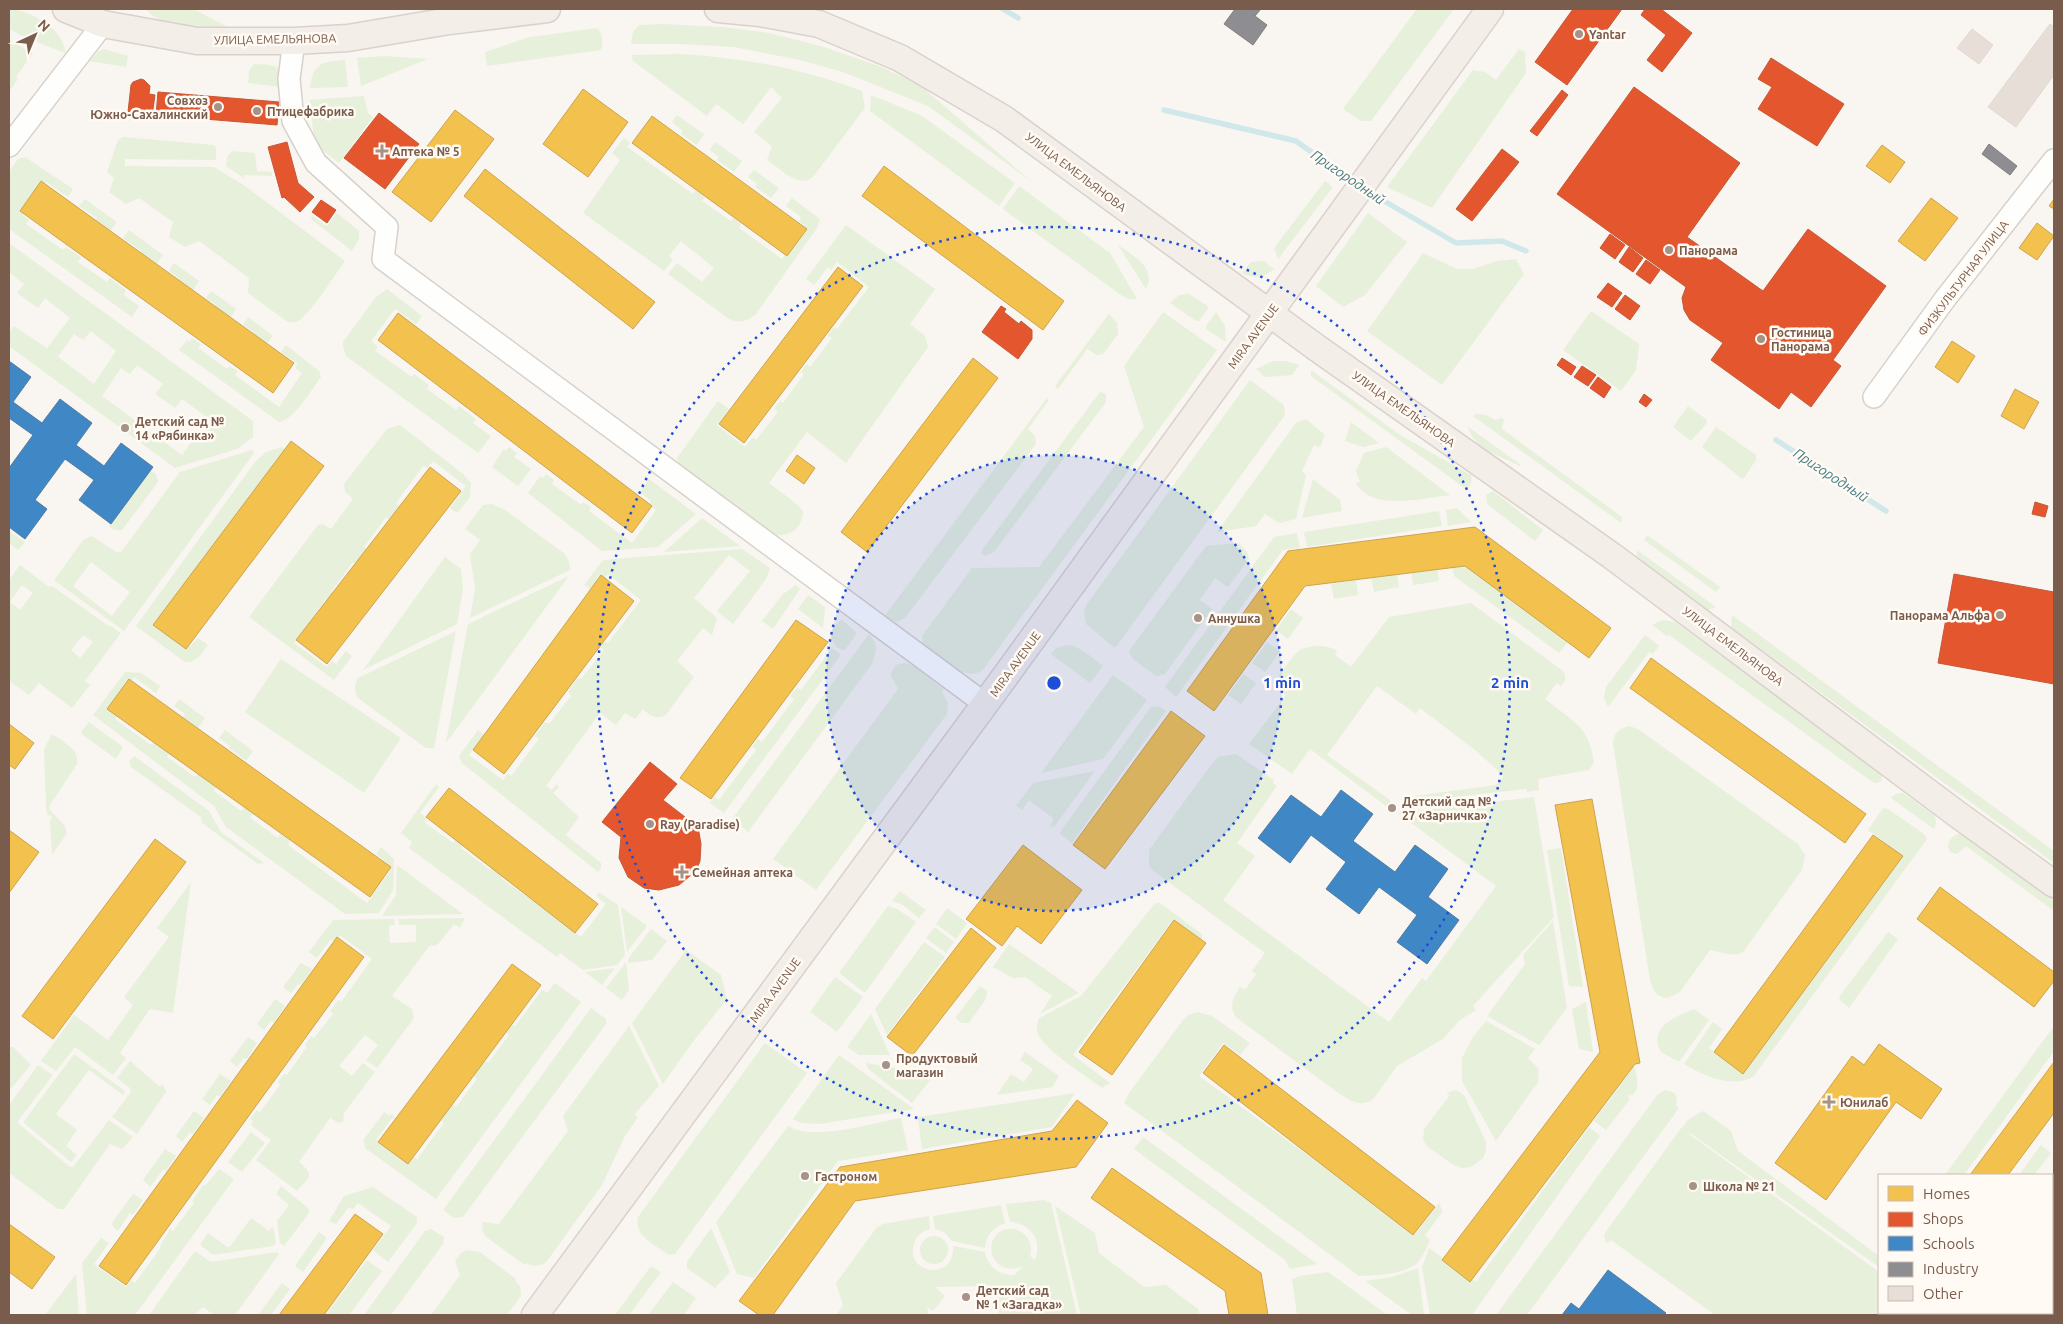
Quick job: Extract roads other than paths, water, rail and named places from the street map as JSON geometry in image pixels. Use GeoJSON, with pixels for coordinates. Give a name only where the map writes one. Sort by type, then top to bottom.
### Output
{"type":"FeatureCollection","features":[{"type":"Feature","properties":{"kind":"main road","name":"УЛИЦА ЕМЕЛЬЯНОВА"},"geometry":{"type":"LineString","coordinates":[[66,9],[104,24],[197,41],[294,41],[348,38],[450,20],[547,9]]}},
{"type":"Feature","properties":{"kind":"main road","name":"УЛИЦА ЕМЕЛЬЯНОВА"},"geometry":{"type":"LineString","coordinates":[[718,9],[760,13],[819,24],[900,58],[1004,119],[1096,188],[1612,556],[1957,814],[2054,884]]}},
{"type":"Feature","properties":{"kind":"main road","name":"MIRA AVENUE"},"geometry":{"type":"LineString","coordinates":[[535,1315],[985,704],[1490,9]]}},
{"type":"Feature","properties":{"kind":"street"},"geometry":{"type":"LineString","coordinates":[[9,146],[104,24]]}},
{"type":"Feature","properties":{"kind":"street"},"geometry":{"type":"LineString","coordinates":[[294,41],[289,79],[293,121],[316,163],[387,227],[383,258],[985,704]]}},
{"type":"Feature","properties":{"kind":"street","name":"ФИЗКУЛЬТУРНАЯ УЛИЦА"},"geometry":{"type":"LineString","coordinates":[[1874,397],[1945,299],[2054,160]]}},
{"type":"Feature","properties":{"kind":"waterway","name":"Пригородный"},"geometry":{"type":"LineString","coordinates":[[1003,9],[1018,18]]}},
{"type":"Feature","properties":{"kind":"waterway","name":"Пригородный"},"geometry":{"type":"LineString","coordinates":[[1164,110],[1296,141],[1355,183]]}},
{"type":"Feature","properties":{"kind":"waterway","name":"Пригородный"},"geometry":{"type":"LineString","coordinates":[[1367,191],[1456,243],[1502,241],[1526,251]]}},
{"type":"Feature","properties":{"kind":"waterway","name":"Пригородный"},"geometry":{"type":"LineString","coordinates":[[1776,440],[1886,511]]}},
{"type":"Feature","properties":{"kind":"place","name":"Yantar"},"geometry":{"type":"Point","coordinates":[1579,34]}},
{"type":"Feature","properties":{"kind":"place","name":"Совхоз Южно-Сахалинский"},"geometry":{"type":"Point","coordinates":[218,107]}},
{"type":"Feature","properties":{"kind":"place","name":"Птицефабрика"},"geometry":{"type":"Point","coordinates":[257,111]}},
{"type":"Feature","properties":{"kind":"place","name":"Аптека № 5"},"geometry":{"type":"Point","coordinates":[382,151]}},
{"type":"Feature","properties":{"kind":"place","name":"Панорама"},"geometry":{"type":"Point","coordinates":[1669,250]}},
{"type":"Feature","properties":{"kind":"place","name":"Гостиница Панорама"},"geometry":{"type":"Point","coordinates":[1761,339]}},
{"type":"Feature","properties":{"kind":"place","name":"Детский сад № 14 «Рябинка»"},"geometry":{"type":"Point","coordinates":[125,428]}},
{"type":"Feature","properties":{"kind":"place","name":"Панорама Альфа"},"geometry":{"type":"Point","coordinates":[2000,615]}},
{"type":"Feature","properties":{"kind":"place","name":"Аннушка"},"geometry":{"type":"Point","coordinates":[1198,618]}},
{"type":"Feature","properties":{"kind":"place","name":"Детский сад № 27 «Зарничка»"},"geometry":{"type":"Point","coordinates":[1392,808]}},
{"type":"Feature","properties":{"kind":"place","name":"Ray (Paradise)"},"geometry":{"type":"Point","coordinates":[650,824]}},
{"type":"Feature","properties":{"kind":"place","name":"Семейная аптека"},"geometry":{"type":"Point","coordinates":[682,872]}},
{"type":"Feature","properties":{"kind":"place","name":"Продуктовый магазин"},"geometry":{"type":"Point","coordinates":[886,1065]}},
{"type":"Feature","properties":{"kind":"place","name":"Юнилаб"},"geometry":{"type":"Point","coordinates":[1829,1102]}},
{"type":"Feature","properties":{"kind":"place","name":"Гастроном"},"geometry":{"type":"Point","coordinates":[805,1176]}},
{"type":"Feature","properties":{"kind":"place","name":"Школа № 21"},"geometry":{"type":"Point","coordinates":[1693,1186]}},
{"type":"Feature","properties":{"kind":"place","name":"Детский сад № 1 «Загадка»"},"geometry":{"type":"Point","coordinates":[966,1297]}}]}
